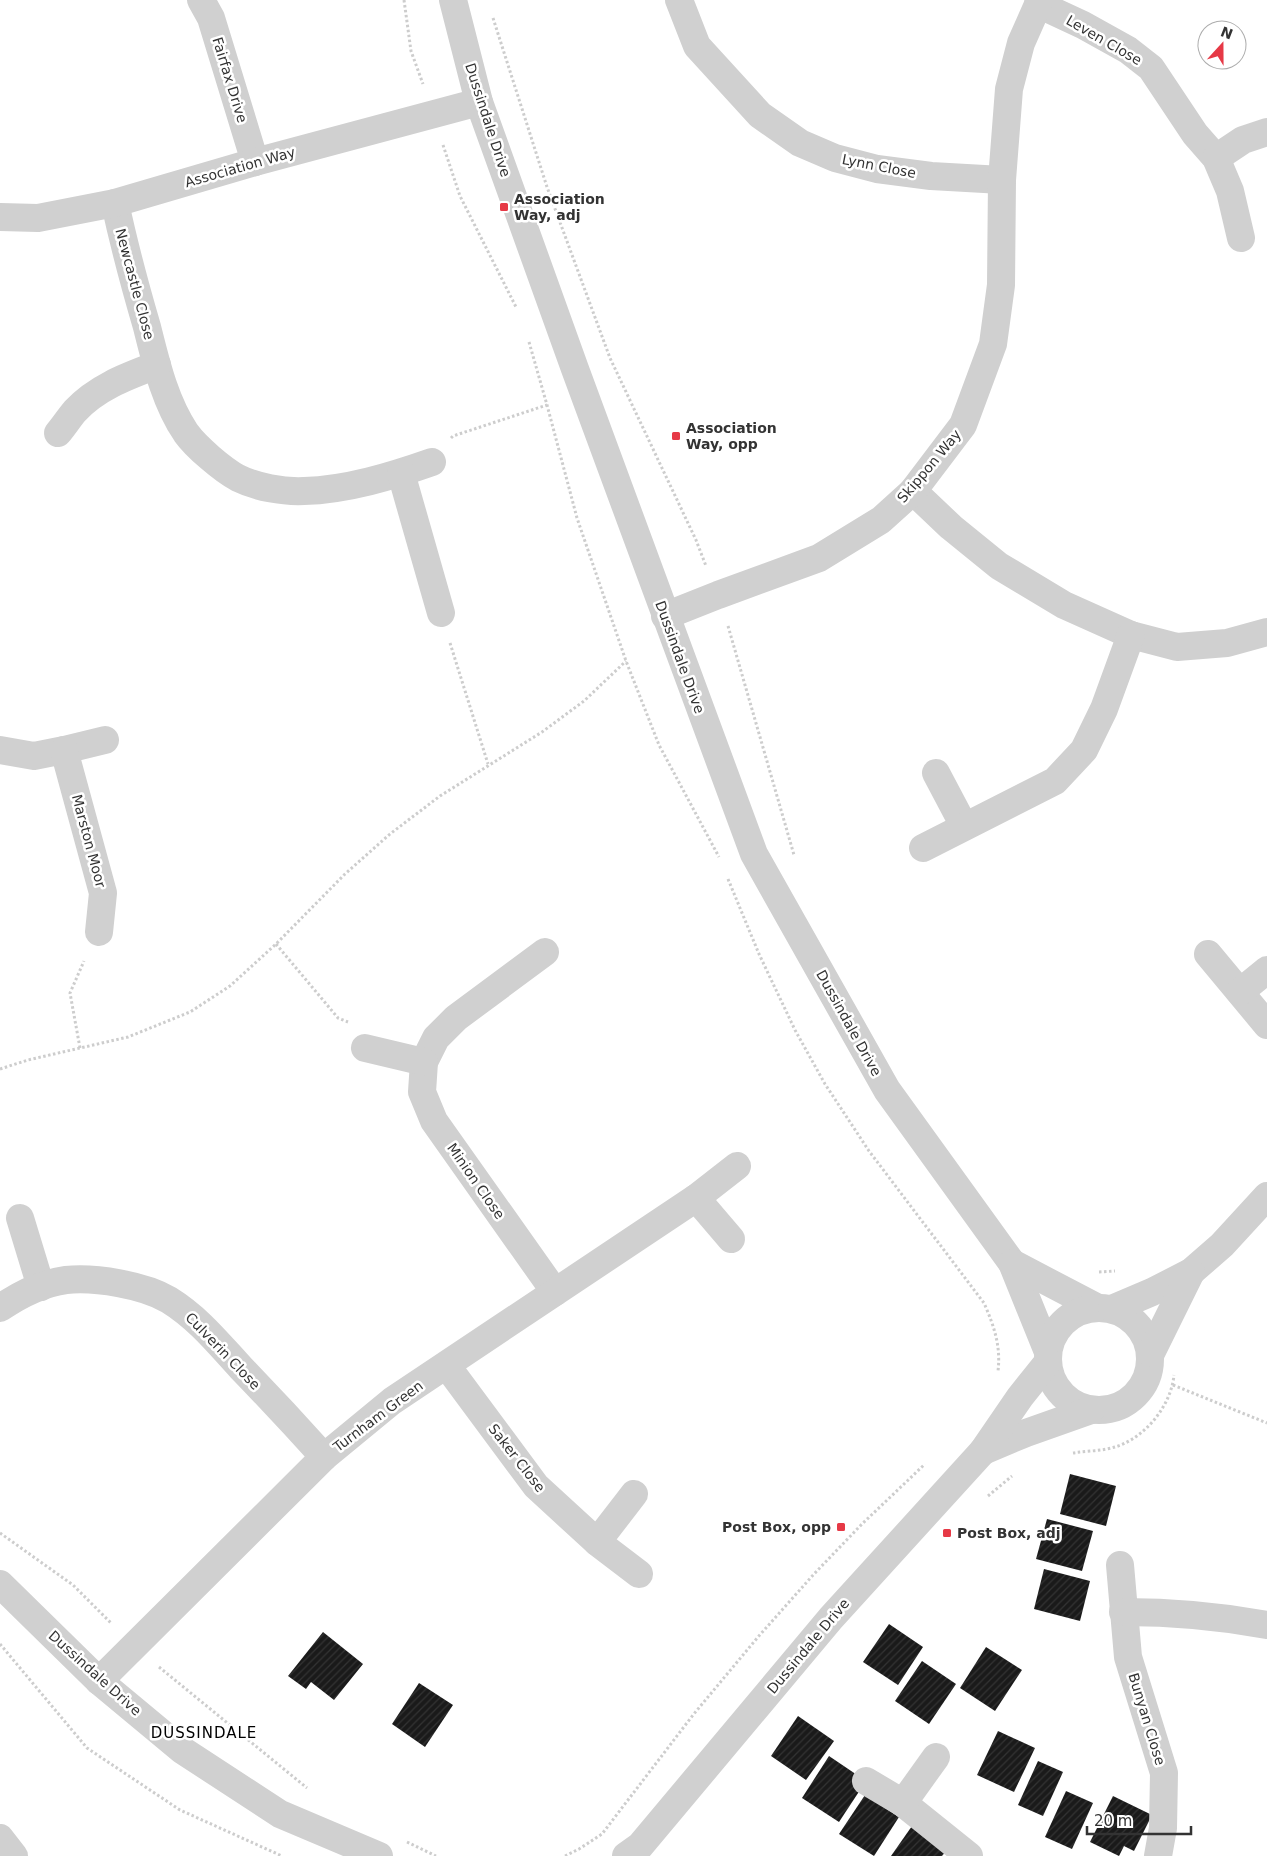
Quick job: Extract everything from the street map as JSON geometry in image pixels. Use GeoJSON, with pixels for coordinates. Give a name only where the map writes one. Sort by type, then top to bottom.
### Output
{"type":"FeatureCollection","features":[{"type":"Feature","properties":{"kind":"street","name":"Fairfax Drive"},"geometry":{"type":"LineString","coordinates":[[201,0],[211,18],[255,162]]}},
{"type":"Feature","properties":{"kind":"street","name":"Dussindale Drive"},"geometry":{"type":"LineString","coordinates":[[452,0],[479,102],[665,616],[754,854],[887,1090],[1012,1263],[1048,1357],[1053,1382],[1058,1391],[1070,1401],[1091,1410],[1103,1411],[1116,1408],[1136,1396],[1149,1374],[1151,1353],[1145,1334],[1138,1325],[1132,1319],[1104,1308],[1012,1263]]}},
{"type":"Feature","properties":{"kind":"street","name":"Lynn Close"},"geometry":{"type":"LineString","coordinates":[[679,0],[697,46],[760,115],[800,143],[835,158],[877,169],[931,176],[1002,180]]}},
{"type":"Feature","properties":{"kind":"street","name":"Skippon Way"},"geometry":{"type":"LineString","coordinates":[[665,616],[818,558],[881,520],[912,491],[963,425],[993,344],[1001,285],[1002,180],[1009,89],[1022,43],[1039,2]]}},
{"type":"Feature","properties":{"kind":"street","name":"Leven Close"},"geometry":{"type":"LineString","coordinates":[[1039,2],[1106,37],[1128,50],[1151,68],[1196,134],[1216,158],[1230,191],[1241,238]]}},
{"type":"Feature","properties":{"kind":"street","name":"Association Way"},"geometry":{"type":"LineString","coordinates":[[0,216],[38,218],[114,203],[255,162],[479,102]]}},
{"type":"Feature","properties":{"kind":"street"},"geometry":{"type":"LineString","coordinates":[[1216,158],[1243,140],[1267,132]]}},
{"type":"Feature","properties":{"kind":"street","name":"Newcastle Close"},"geometry":{"type":"LineString","coordinates":[[114,203],[157,365],[173,409],[187,434],[208,456],[237,477],[266,487],[303,492],[342,487],[402,473],[432,462]]}},
{"type":"Feature","properties":{"kind":"street"},"geometry":{"type":"LineString","coordinates":[[58,433],[75,411],[89,398],[116,381],[157,365]]}},
{"type":"Feature","properties":{"kind":"street"},"geometry":{"type":"LineString","coordinates":[[402,473],[441,613]]}},
{"type":"Feature","properties":{"kind":"street"},"geometry":{"type":"LineString","coordinates":[[912,491],[951,527],[999,566],[1064,605],[1131,635],[1177,647],[1227,642],[1267,632]]}},
{"type":"Feature","properties":{"kind":"street"},"geometry":{"type":"LineString","coordinates":[[923,848],[1054,781],[1084,750],[1104,709],[1131,635]]}},
{"type":"Feature","properties":{"kind":"street"},"geometry":{"type":"LineString","coordinates":[[0,750],[34,756],[105,740]]}},
{"type":"Feature","properties":{"kind":"street","name":"Marston Moor"},"geometry":{"type":"LineString","coordinates":[[64,750],[104,894],[98,932]]}},
{"type":"Feature","properties":{"kind":"street"},"geometry":{"type":"LineString","coordinates":[[936,774],[964,826]]}},
{"type":"Feature","properties":{"kind":"street","name":"Minion Close"},"geometry":{"type":"LineString","coordinates":[[545,952],[456,1018],[436,1038],[424,1062],[422,1092],[434,1121],[555,1292]]}},
{"type":"Feature","properties":{"kind":"street"},"geometry":{"type":"LineString","coordinates":[[1208,954],[1267,1025]]}},
{"type":"Feature","properties":{"kind":"street"},"geometry":{"type":"LineString","coordinates":[[1240,992],[1267,970]]}},
{"type":"Feature","properties":{"kind":"street"},"geometry":{"type":"LineString","coordinates":[[365,1048],[424,1062]]}},
{"type":"Feature","properties":{"kind":"street","name":"Turnham Green"},"geometry":{"type":"LineString","coordinates":[[99,1681],[324,1457],[392,1402],[696,1198],[737,1166]]}},
{"type":"Feature","properties":{"kind":"street"},"geometry":{"type":"LineString","coordinates":[[1104,1308],[1152,1292],[1190,1272],[1222,1244],[1267,1196]]}},
{"type":"Feature","properties":{"kind":"street"},"geometry":{"type":"LineString","coordinates":[[696,1198],[731,1239]]}},
{"type":"Feature","properties":{"kind":"street"},"geometry":{"type":"LineString","coordinates":[[20,1218],[41,1287]]}},
{"type":"Feature","properties":{"kind":"street"},"geometry":{"type":"LineString","coordinates":[[1151,1353],[1190,1272]]}},
{"type":"Feature","properties":{"kind":"street","name":"Culverin Close"},"geometry":{"type":"LineString","coordinates":[[0,1308],[14,1298],[41,1287],[66,1280],[98,1281],[136,1287],[168,1299],[195,1318],[324,1457]]}},
{"type":"Feature","properties":{"kind":"street","name":"Dussindale Drive"},"geometry":{"type":"LineString","coordinates":[[635,1853],[830,1618],[983,1451],[1048,1357],[1052,1338],[1059,1327],[1069,1317],[1081,1310],[1104,1308]]}},
{"type":"Feature","properties":{"kind":"street","name":"Saker Close"},"geometry":{"type":"LineString","coordinates":[[447,1366],[536,1486],[597,1542],[639,1574]]}},
{"type":"Feature","properties":{"kind":"street","name":"Dussindale Drive"},"geometry":{"type":"LineString","coordinates":[[983,1451],[1026,1433],[1091,1410]]}},
{"type":"Feature","properties":{"kind":"street"},"geometry":{"type":"LineString","coordinates":[[597,1542],[634,1494]]}},
{"type":"Feature","properties":{"kind":"street","name":"Bunyan Close"},"geometry":{"type":"LineString","coordinates":[[1120,1564],[1128,1656],[1164,1773],[1163,1828],[1158,1856]]}},
{"type":"Feature","properties":{"kind":"street","name":"Dussindale Drive"},"geometry":{"type":"LineString","coordinates":[[0,1584],[99,1681],[182,1750],[280,1814],[379,1856]]}},
{"type":"Feature","properties":{"kind":"street"},"geometry":{"type":"LineString","coordinates":[[1123,1612],[1183,1614],[1236,1619],[1267,1625]]}},
{"type":"Feature","properties":{"kind":"street"},"geometry":{"type":"LineString","coordinates":[[903,1803],[936,1757]]}},
{"type":"Feature","properties":{"kind":"street"},"geometry":{"type":"LineString","coordinates":[[866,1781],[903,1803],[969,1856]]}},
{"type":"Feature","properties":{"kind":"street"},"geometry":{"type":"LineString","coordinates":[[0,1838],[14,1856]]}},
{"type":"Feature","properties":{"kind":"path"},"geometry":{"type":"LineString","coordinates":[[404,0],[411,51],[460,196],[520,315]]}},
{"type":"Feature","properties":{"kind":"path"},"geometry":{"type":"LineString","coordinates":[[492,16],[548,187],[610,358],[696,540],[718,595],[730,630],[795,858]]}},
{"type":"Feature","properties":{"kind":"path"},"geometry":{"type":"LineString","coordinates":[[526,334],[548,404],[577,518],[626,661],[660,745],[723,865]]}},
{"type":"Feature","properties":{"kind":"path"},"geometry":{"type":"LineString","coordinates":[[432,462],[453,436],[548,404]]}},
{"type":"Feature","properties":{"kind":"path"},"geometry":{"type":"LineString","coordinates":[[441,613],[488,764]]}},
{"type":"Feature","properties":{"kind":"path"},"geometry":{"type":"LineString","coordinates":[[0,1069],[28,1060],[128,1037],[190,1012],[230,986],[276,944],[344,874],[390,834],[440,796],[488,764],[542,732],[584,701],[626,661]]}},
{"type":"Feature","properties":{"kind":"path"},"geometry":{"type":"LineString","coordinates":[[727,874],[759,954],[795,1030],[825,1084],[875,1159],[984,1303],[993,1322],[999,1344],[997,1378]]}},
{"type":"Feature","properties":{"kind":"path"},"geometry":{"type":"LineString","coordinates":[[80,1048],[70,993],[98,932]]}},
{"type":"Feature","properties":{"kind":"path"},"geometry":{"type":"LineString","coordinates":[[276,944],[338,1018],[367,1031],[365,1048]]}},
{"type":"Feature","properties":{"kind":"path"},"geometry":{"type":"LineString","coordinates":[[1098,1272],[1121,1270]]}},
{"type":"Feature","properties":{"kind":"path"},"geometry":{"type":"LineString","coordinates":[[1064,1454],[1115,1447],[1140,1434],[1161,1412],[1173,1386],[1174,1370]]}},
{"type":"Feature","properties":{"kind":"path"},"geometry":{"type":"LineString","coordinates":[[1173,1386],[1267,1423]]}},
{"type":"Feature","properties":{"kind":"path"},"geometry":{"type":"LineString","coordinates":[[565,1856],[602,1834],[694,1715],[770,1623],[820,1567],[927,1462]]}},
{"type":"Feature","properties":{"kind":"path"},"geometry":{"type":"LineString","coordinates":[[984,1500],[1012,1475]]}},
{"type":"Feature","properties":{"kind":"path"},"geometry":{"type":"LineString","coordinates":[[0,1534],[73,1585],[134,1647],[309,1790]]}},
{"type":"Feature","properties":{"kind":"path"},"geometry":{"type":"LineString","coordinates":[[0,1644],[87,1748],[180,1810],[282,1856]]}},
{"type":"Feature","properties":{"kind":"path"},"geometry":{"type":"LineString","coordinates":[[401,1839],[436,1856]]}},
{"type":"Feature","properties":{"kind":"building"},"geometry":{"type":"Polygon","coordinates":[[[1070,1474],[1116,1486],[1106,1526],[1060,1514],[1070,1474]]]}},
{"type":"Feature","properties":{"kind":"building"},"geometry":{"type":"Polygon","coordinates":[[[1047,1519],[1093,1531],[1082,1571],[1036,1559],[1047,1519]]]}},
{"type":"Feature","properties":{"kind":"building"},"geometry":{"type":"Polygon","coordinates":[[[1044,1569],[1090,1581],[1080,1621],[1034,1609],[1044,1569]]]}},
{"type":"Feature","properties":{"kind":"building"},"geometry":{"type":"Polygon","coordinates":[[[889,1624],[923,1647],[898,1685],[863,1662],[889,1624]]]}},
{"type":"Feature","properties":{"kind":"building"},"geometry":{"type":"Polygon","coordinates":[[[323,1632],[363,1664],[334,1700],[311,1682],[306,1689],[288,1676],[323,1632]]]}},
{"type":"Feature","properties":{"kind":"building"},"geometry":{"type":"Polygon","coordinates":[[[986,1647],[1022,1670],[995,1711],[960,1688],[986,1647]]]}},
{"type":"Feature","properties":{"kind":"building"},"geometry":{"type":"Polygon","coordinates":[[[922,1661],[956,1684],[929,1724],[895,1701],[922,1661]]]}},
{"type":"Feature","properties":{"kind":"building"},"geometry":{"type":"Polygon","coordinates":[[[419,1683],[453,1705],[425,1747],[392,1724],[419,1683]]]}},
{"type":"Feature","properties":{"kind":"building"},"geometry":{"type":"Polygon","coordinates":[[[798,1716],[834,1741],[806,1780],[771,1756],[798,1716]]]}},
{"type":"Feature","properties":{"kind":"building"},"geometry":{"type":"Polygon","coordinates":[[[998,1731],[1035,1748],[1014,1792],[977,1775],[998,1731]]]}},
{"type":"Feature","properties":{"kind":"building"},"geometry":{"type":"Polygon","coordinates":[[[829,1756],[866,1781],[839,1822],[802,1798],[829,1756]]]}},
{"type":"Feature","properties":{"kind":"building"},"geometry":{"type":"Polygon","coordinates":[[[1038,1761],[1063,1772],[1043,1816],[1018,1805],[1038,1761]]]}},
{"type":"Feature","properties":{"kind":"building"},"geometry":{"type":"Polygon","coordinates":[[[1066,1791],[1093,1803],[1072,1849],[1045,1837],[1066,1791]]]}},
{"type":"Feature","properties":{"kind":"building"},"geometry":{"type":"Polygon","coordinates":[[[865,1795],[899,1817],[874,1856],[839,1834],[865,1795]]]}},
{"type":"Feature","properties":{"kind":"building"},"geometry":{"type":"Polygon","coordinates":[[[1113,1796],[1152,1815],[1134,1851],[1124,1846],[1119,1856],[1090,1842],[1113,1796]]]}},
{"type":"Feature","properties":{"kind":"building"},"geometry":{"type":"Polygon","coordinates":[[[912,1826],[947,1850],[942,1856],[891,1856],[912,1826]]]}},
{"type":"Feature","properties":{"kind":"place","name":"Association Way, adj"},"geometry":{"type":"Point","coordinates":[504,207]}},
{"type":"Feature","properties":{"kind":"place","name":"Association Way, opp"},"geometry":{"type":"Point","coordinates":[676,436]}},
{"type":"Feature","properties":{"kind":"place","name":"Post Box, opp"},"geometry":{"type":"Point","coordinates":[841,1527]}},
{"type":"Feature","properties":{"kind":"place","name":"Post Box, adj"},"geometry":{"type":"Point","coordinates":[947,1533]}},
{"type":"Feature","properties":{"kind":"district","name":"DUSSINDALE"},"geometry":{"type":"Point","coordinates":[204,1733]}}]}
